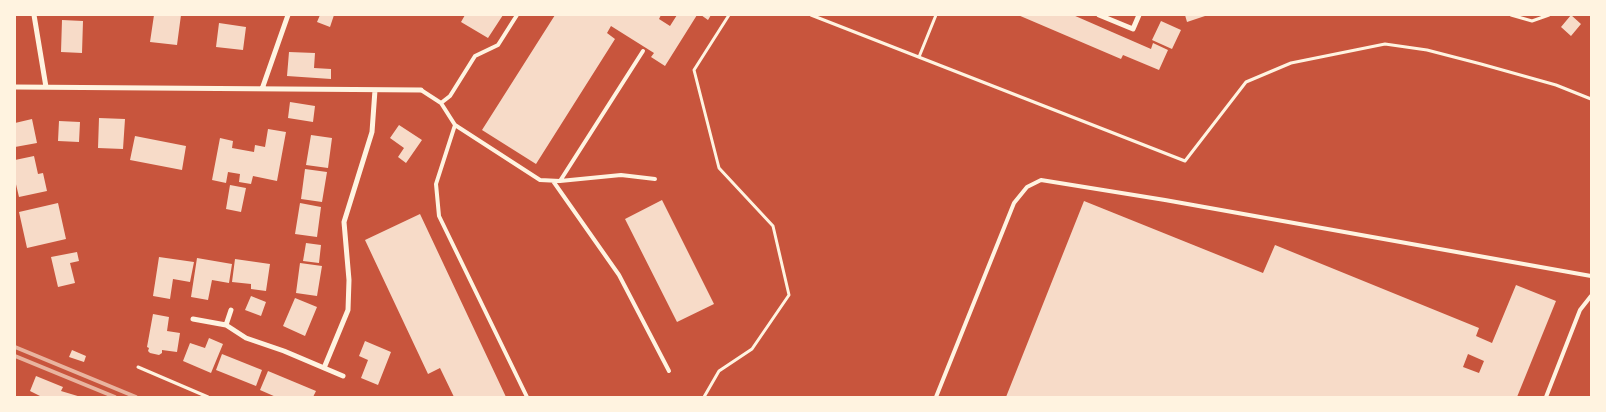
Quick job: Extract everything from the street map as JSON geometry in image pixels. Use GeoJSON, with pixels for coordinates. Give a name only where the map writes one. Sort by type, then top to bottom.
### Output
{"type":"FeatureCollection","features":[{"type":"Feature","properties":{"kind":"street"},"geometry":{"type":"LineString","coordinates":[[34,15],[46,87]]}},
{"type":"Feature","properties":{"kind":"street"},"geometry":{"type":"LineString","coordinates":[[262,89],[288,15]]}},
{"type":"Feature","properties":{"kind":"street"},"geometry":{"type":"LineString","coordinates":[[1100,15],[1133,29],[1139,15]]}},
{"type":"Feature","properties":{"kind":"street"},"geometry":{"type":"LineString","coordinates":[[15,87],[421,90]]}},
{"type":"Feature","properties":{"kind":"street"},"geometry":{"type":"LineString","coordinates":[[324,368],[348,310],[349,280],[344,222],[372,132],[375,90]]}},
{"type":"Feature","properties":{"kind":"street"},"geometry":{"type":"LineString","coordinates":[[226,325],[231,310]]}},
{"type":"Feature","properties":{"kind":"street"},"geometry":{"type":"LineString","coordinates":[[193,319],[226,325],[246,338],[284,351],[343,376]]}},
{"type":"Feature","properties":{"kind":"lane"},"geometry":{"type":"LineString","coordinates":[[441,103],[450,96],[475,56],[498,45],[516,15]]}},
{"type":"Feature","properties":{"kind":"lane"},"geometry":{"type":"LineString","coordinates":[[560,181],[643,51]]}},
{"type":"Feature","properties":{"kind":"lane"},"geometry":{"type":"LineString","coordinates":[[421,90],[441,103],[455,125],[540,180],[560,181],[621,175],[655,179]]}},
{"type":"Feature","properties":{"kind":"lane"},"geometry":{"type":"LineString","coordinates":[[455,125],[436,184],[440,216],[527,397]]}},
{"type":"Feature","properties":{"kind":"lane"},"geometry":{"type":"LineString","coordinates":[[936,397],[1014,203],[1027,187],[1041,180],[1591,276]]}},
{"type":"Feature","properties":{"kind":"lane"},"geometry":{"type":"LineString","coordinates":[[553,181],[619,275],[669,371]]}},
{"type":"Feature","properties":{"kind":"lane"},"geometry":{"type":"LineString","coordinates":[[1546,397],[1580,310],[1591,296]]}},
{"type":"Feature","properties":{"kind":"path"},"geometry":{"type":"LineString","coordinates":[[704,397],[718,371],[752,349],[789,295],[773,226],[719,168],[694,70],[729,15]]}},
{"type":"Feature","properties":{"kind":"path"},"geometry":{"type":"LineString","coordinates":[[812,15],[1185,161],[1246,82],[1291,63],[1385,44],[1428,50],[1556,85],[1591,99]]}},
{"type":"Feature","properties":{"kind":"path"},"geometry":{"type":"LineString","coordinates":[[919,57],[936,15]]}},
{"type":"Feature","properties":{"kind":"path"},"geometry":{"type":"LineString","coordinates":[[1511,15],[1532,21],[1549,15]]}},
{"type":"Feature","properties":{"kind":"path"},"geometry":{"type":"LineString","coordinates":[[138,367],[208,397]]}},
{"type":"Feature","properties":{"kind":"building"},"geometry":{"type":"Polygon","coordinates":[[[154,15],[181,15],[177,45],[150,42],[154,15]]]}},
{"type":"Feature","properties":{"kind":"building"},"geometry":{"type":"Polygon","coordinates":[[[320,15],[334,15],[330,27],[317,22],[320,15]]]}},
{"type":"Feature","properties":{"kind":"building"},"geometry":{"type":"Polygon","coordinates":[[[465,15],[503,15],[488,38],[461,22],[465,15]]]}},
{"type":"Feature","properties":{"kind":"building"},"geometry":{"type":"Polygon","coordinates":[[[555,15],[661,15],[659,19],[670,26],[677,15],[697,15],[665,66],[651,57],[654,53],[611,26],[607,33],[615,39],[536,164],[482,130],[555,15]]]}},
{"type":"Feature","properties":{"kind":"building"},"geometry":{"type":"Polygon","coordinates":[[[701,15],[711,15],[708,20],[701,15]]]}},
{"type":"Feature","properties":{"kind":"building"},"geometry":{"type":"Polygon","coordinates":[[[1018,15],[1073,15],[1151,49],[1153,43],[1168,50],[1159,70],[1123,55],[1121,59],[1018,15]]]}},
{"type":"Feature","properties":{"kind":"building"},"geometry":{"type":"Polygon","coordinates":[[[1185,15],[1208,15],[1187,22],[1185,15]]]}},
{"type":"Feature","properties":{"kind":"building"},"geometry":{"type":"Polygon","coordinates":[[[1571,15],[1581,24],[1571,36],[1561,27],[1571,15]]]}},
{"type":"Feature","properties":{"kind":"building"},"geometry":{"type":"Polygon","coordinates":[[[62,20],[83,21],[82,53],[61,52],[62,20]]]}},
{"type":"Feature","properties":{"kind":"building"},"geometry":{"type":"Polygon","coordinates":[[[1161,21],[1181,30],[1172,49],[1152,40],[1161,21]]]}},
{"type":"Feature","properties":{"kind":"building"},"geometry":{"type":"Polygon","coordinates":[[[219,23],[246,27],[243,50],[216,47],[219,23]]]}},
{"type":"Feature","properties":{"kind":"building"},"geometry":{"type":"Polygon","coordinates":[[[289,52],[315,53],[314,68],[331,69],[331,79],[287,76],[289,52]]]}},
{"type":"Feature","properties":{"kind":"building"},"geometry":{"type":"Polygon","coordinates":[[[290,102],[315,106],[313,122],[288,118],[290,102]]]}},
{"type":"Feature","properties":{"kind":"building"},"geometry":{"type":"Polygon","coordinates":[[[99,118],[125,119],[123,149],[98,148],[99,118]]]}},
{"type":"Feature","properties":{"kind":"building"},"geometry":{"type":"Polygon","coordinates":[[[32,119],[37,143],[15,147],[15,123],[32,119]]]}},
{"type":"Feature","properties":{"kind":"building"},"geometry":{"type":"Polygon","coordinates":[[[59,121],[80,122],[79,142],[58,141],[59,121]]]}},
{"type":"Feature","properties":{"kind":"building"},"geometry":{"type":"Polygon","coordinates":[[[399,125],[422,140],[406,163],[398,157],[404,148],[390,138],[399,125]]]}},
{"type":"Feature","properties":{"kind":"building"},"geometry":{"type":"Polygon","coordinates":[[[268,129],[286,132],[277,181],[253,176],[251,184],[239,182],[240,174],[228,172],[226,183],[212,180],[220,138],[233,141],[232,148],[254,152],[255,145],[265,147],[268,129]]]}},
{"type":"Feature","properties":{"kind":"building"},"geometry":{"type":"Polygon","coordinates":[[[311,135],[332,138],[328,168],[306,165],[311,135]]]}},
{"type":"Feature","properties":{"kind":"building"},"geometry":{"type":"Polygon","coordinates":[[[135,136],[186,146],[182,170],[130,160],[135,136]]]}},
{"type":"Feature","properties":{"kind":"building"},"geometry":{"type":"Polygon","coordinates":[[[34,156],[38,174],[43,173],[47,191],[19,197],[15,180],[15,160],[34,156]]]}},
{"type":"Feature","properties":{"kind":"building"},"geometry":{"type":"Polygon","coordinates":[[[305,169],[327,172],[322,202],[301,199],[305,169]]]}},
{"type":"Feature","properties":{"kind":"building"},"geometry":{"type":"Polygon","coordinates":[[[230,185],[246,188],[241,212],[226,209],[230,185]]]}},
{"type":"Feature","properties":{"kind":"building"},"geometry":{"type":"Polygon","coordinates":[[[662,200],[714,304],[677,322],[625,219],[662,200]]]}},
{"type":"Feature","properties":{"kind":"building"},"geometry":{"type":"Polygon","coordinates":[[[1084,201],[1263,273],[1275,245],[1479,328],[1476,336],[1492,343],[1516,285],[1556,301],[1517,397],[1006,397],[1084,201]],[[1468,354],[1463,367],[1479,373],[1484,361],[1468,354]]]}},
{"type":"Feature","properties":{"kind":"building"},"geometry":{"type":"Polygon","coordinates":[[[58,203],[66,239],[27,248],[19,212],[58,203]]]}},
{"type":"Feature","properties":{"kind":"building"},"geometry":{"type":"Polygon","coordinates":[[[300,203],[321,207],[317,237],[295,234],[300,203]]]}},
{"type":"Feature","properties":{"kind":"building"},"geometry":{"type":"Polygon","coordinates":[[[420,214],[506,397],[454,397],[440,368],[428,374],[365,240],[420,214]]]}},
{"type":"Feature","properties":{"kind":"building"},"geometry":{"type":"Polygon","coordinates":[[[306,243],[321,245],[319,263],[303,261],[306,243]]]}},
{"type":"Feature","properties":{"kind":"building"},"geometry":{"type":"Polygon","coordinates":[[[77,252],[79,261],[70,263],[75,283],[58,287],[51,257],[77,252]]]}},
{"type":"Feature","properties":{"kind":"building"},"geometry":{"type":"Polygon","coordinates":[[[159,257],[194,262],[190,282],[173,279],[170,299],[153,296],[159,257]]]}},
{"type":"Feature","properties":{"kind":"building"},"geometry":{"type":"Polygon","coordinates":[[[197,258],[232,264],[229,283],[212,280],[208,300],[191,297],[197,258]]]}},
{"type":"Feature","properties":{"kind":"building"},"geometry":{"type":"Polygon","coordinates":[[[235,259],[270,264],[266,291],[251,289],[251,284],[232,282],[235,259]]]}},
{"type":"Feature","properties":{"kind":"building"},"geometry":{"type":"Polygon","coordinates":[[[300,263],[322,266],[317,296],[296,293],[300,263]]]}},
{"type":"Feature","properties":{"kind":"building"},"geometry":{"type":"Polygon","coordinates":[[[251,296],[266,302],[261,316],[245,310],[251,296]]]}},
{"type":"Feature","properties":{"kind":"building"},"geometry":{"type":"Polygon","coordinates":[[[295,298],[317,307],[305,336],[283,326],[295,298]]]}},
{"type":"Feature","properties":{"kind":"building"},"geometry":{"type":"Polygon","coordinates":[[[153,314],[169,317],[167,331],[180,333],[177,352],[162,350],[162,353],[159,355],[148,351],[149,348],[147,347],[153,314]]]}},
{"type":"Feature","properties":{"kind":"building"},"geometry":{"type":"Polygon","coordinates":[[[209,338],[223,344],[211,373],[183,361],[190,343],[205,348],[209,338]]]}},
{"type":"Feature","properties":{"kind":"building"},"geometry":{"type":"Polygon","coordinates":[[[365,341],[391,352],[378,385],[361,378],[368,360],[359,356],[365,341]]]}},
{"type":"Feature","properties":{"kind":"building"},"geometry":{"type":"Polygon","coordinates":[[[72,350],[86,356],[84,362],[69,357],[72,350]]]}},
{"type":"Feature","properties":{"kind":"building"},"geometry":{"type":"Polygon","coordinates":[[[222,354],[262,370],[256,386],[216,370],[222,354]]]}},
{"type":"Feature","properties":{"kind":"building"},"geometry":{"type":"Polygon","coordinates":[[[268,371],[316,391],[313,397],[276,397],[260,390],[268,371]]]}},
{"type":"Feature","properties":{"kind":"building"},"geometry":{"type":"Polygon","coordinates":[[[36,376],[63,387],[61,391],[81,397],[42,397],[30,391],[36,376]]]}},
{"type":"Feature","properties":{"kind":"railway"},"geometry":{"type":"LineString","coordinates":[[15,347],[136,397]]}},
{"type":"Feature","properties":{"kind":"railway"},"geometry":{"type":"LineString","coordinates":[[15,356],[115,397]]}}]}
